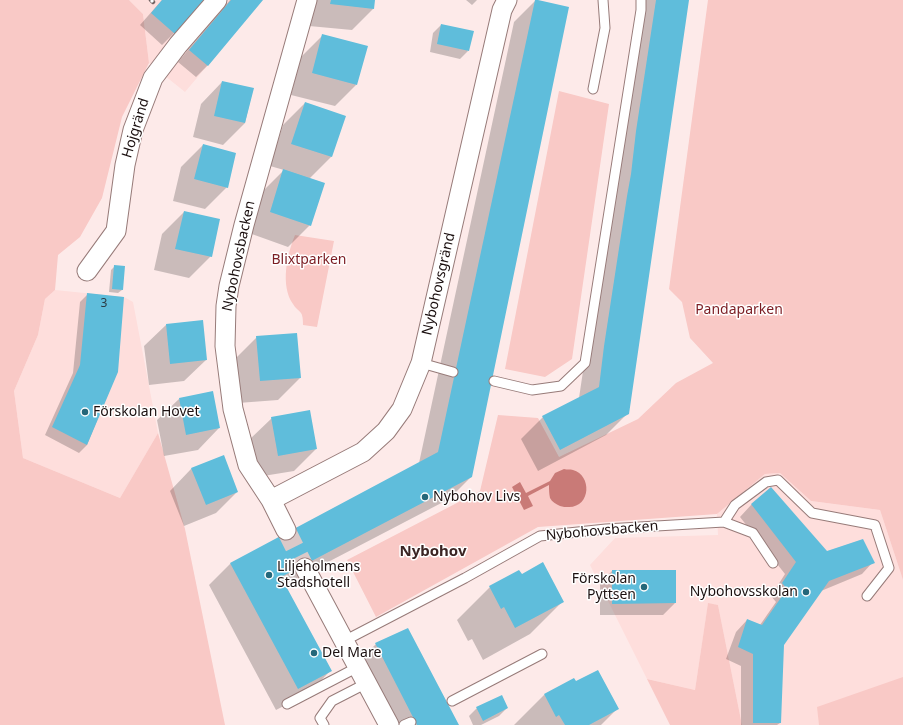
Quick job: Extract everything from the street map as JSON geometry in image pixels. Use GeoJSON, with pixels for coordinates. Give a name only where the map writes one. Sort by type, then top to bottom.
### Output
{"type":"FeatureCollection","features":[{"type":"Feature","properties":{"kind":"street","name":"Hojgränd"},"geometry":{"type":"LineString","coordinates":[[87,271],[116,231],[125,165],[133,130],[153,78],[178,45],[217,0]]}},
{"type":"Feature","properties":{"kind":"street","name":"Nybohovsbacken"},"geometry":{"type":"LineString","coordinates":[[286,530],[271,500],[248,465],[233,409],[225,346],[226,306],[229,286],[244,225],[307,0]]}},
{"type":"Feature","properties":{"kind":"street","name":"Nybohovsgränd"},"geometry":{"type":"LineString","coordinates":[[271,500],[363,452],[386,431],[402,409],[421,363],[502,10],[507,0]]}},
{"type":"Feature","properties":{"kind":"street"},"geometry":{"type":"LineString","coordinates":[[306,568],[389,725]]}},
{"type":"Feature","properties":{"kind":"lane"},"geometry":{"type":"LineString","coordinates":[[593,89],[605,28],[603,0]]}},
{"type":"Feature","properties":{"kind":"lane"},"geometry":{"type":"LineString","coordinates":[[494,381],[532,390],[561,386],[586,363],[641,10],[641,0]]}},
{"type":"Feature","properties":{"kind":"lane"},"geometry":{"type":"LineString","coordinates":[[421,363],[453,372]]}},
{"type":"Feature","properties":{"kind":"lane"},"geometry":{"type":"LineString","coordinates":[[724,522],[735,505],[766,482],[778,480],[812,513],[875,525],[889,568],[867,596]]}},
{"type":"Feature","properties":{"kind":"lane","name":"Nybohovsbacken"},"geometry":{"type":"LineString","coordinates":[[344,641],[465,578],[540,536],[606,529],[724,522],[753,533],[773,563]]}},
{"type":"Feature","properties":{"kind":"lane"},"geometry":{"type":"LineString","coordinates":[[452,700],[542,654]]}},
{"type":"Feature","properties":{"kind":"lane"},"geometry":{"type":"LineString","coordinates":[[287,704],[358,667]]}},
{"type":"Feature","properties":{"kind":"lane"},"geometry":{"type":"LineString","coordinates":[[324,725],[320,718],[332,701],[367,683]]}},
{"type":"Feature","properties":{"kind":"shaded area"},"geometry":{"type":"Polygon","coordinates":[[[129,0],[263,0],[185,92],[149,63],[143,14],[129,0]]]}},
{"type":"Feature","properties":{"kind":"shaded area","name":"Förskolan Hovet"},"geometry":{"type":"Polygon","coordinates":[[[55,290],[124,297],[133,302],[158,433],[120,498],[23,458],[14,391],[38,335],[45,299],[55,290]]]}},
{"type":"Feature","properties":{"kind":"shaded area"},"geometry":{"type":"Polygon","coordinates":[[[564,469],[573,470],[579,473],[583,478],[586,484],[586,490],[585,497],[582,502],[576,506],[563,507],[553,502],[550,498],[549,485],[528,496],[533,506],[524,510],[512,487],[520,482],[526,493],[550,481],[555,473],[564,469]]]}},
{"type":"Feature","properties":{"kind":"shaded area","name":"Nybohovsskolan"},"geometry":{"type":"Polygon","coordinates":[[[780,473],[811,501],[880,510],[903,580],[903,725],[742,725],[718,605],[708,604],[695,690],[647,679],[590,565],[615,538],[718,535],[717,514],[765,474],[780,473]]]}},
{"type":"Feature","properties":{"kind":"green space"},"geometry":{"type":"Polygon","coordinates":[[[0,0],[129,0],[143,14],[149,63],[122,117],[102,198],[80,237],[58,255],[55,290],[45,299],[38,335],[14,391],[23,458],[120,498],[158,433],[185,529],[225,725],[0,725],[0,0]]]}},
{"type":"Feature","properties":{"kind":"green space","name":"Pandaparken"},"geometry":{"type":"Polygon","coordinates":[[[708,0],[903,0],[903,580],[880,510],[811,501],[780,473],[765,474],[717,514],[538,527],[376,617],[347,560],[480,491],[498,415],[538,418],[559,457],[638,419],[676,383],[713,363],[690,338],[682,302],[669,289],[708,0]]]}},
{"type":"Feature","properties":{"kind":"green space"},"geometry":{"type":"Polygon","coordinates":[[[559,91],[609,104],[572,359],[545,377],[505,369],[559,91]]]}},
{"type":"Feature","properties":{"kind":"green space","name":"Blixtparken"},"geometry":{"type":"Polygon","coordinates":[[[295,235],[334,241],[317,327],[303,325],[302,314],[295,307],[289,297],[286,270],[289,251],[295,235]]]}},
{"type":"Feature","properties":{"kind":"green space"},"geometry":{"type":"Polygon","coordinates":[[[708,603],[718,605],[742,725],[670,725],[647,679],[695,690],[708,603]]]}},
{"type":"Feature","properties":{"kind":"green space"},"geometry":{"type":"Polygon","coordinates":[[[903,677],[903,725],[819,725],[817,707],[903,677]]]}},
{"type":"Feature","properties":{"kind":"building"},"geometry":{"type":"Polygon","coordinates":[[[162,0],[205,0],[175,34],[151,13],[162,0]]]}},
{"type":"Feature","properties":{"kind":"building"},"geometry":{"type":"Polygon","coordinates":[[[231,0],[263,0],[208,66],[189,50],[231,0]]]}},
{"type":"Feature","properties":{"kind":"building"},"geometry":{"type":"Polygon","coordinates":[[[331,0],[375,0],[374,9],[330,4],[331,0]]]}},
{"type":"Feature","properties":{"kind":"building"},"geometry":{"type":"Polygon","coordinates":[[[535,0],[569,7],[472,477],[281,577],[332,671],[298,689],[230,563],[438,452],[535,0]]]}},
{"type":"Feature","properties":{"kind":"building"},"geometry":{"type":"Polygon","coordinates":[[[656,0],[689,0],[629,414],[560,450],[542,416],[599,387],[656,0]]]}},
{"type":"Feature","properties":{"kind":"building"},"geometry":{"type":"Polygon","coordinates":[[[441,24],[474,31],[469,51],[437,44],[441,24]]]}},
{"type":"Feature","properties":{"kind":"building"},"geometry":{"type":"Polygon","coordinates":[[[322,34],[368,46],[357,85],[312,73],[322,34]]]}},
{"type":"Feature","properties":{"kind":"building"},"geometry":{"type":"Polygon","coordinates":[[[222,81],[254,88],[245,123],[214,116],[222,81]]]}},
{"type":"Feature","properties":{"kind":"building"},"geometry":{"type":"Polygon","coordinates":[[[305,102],[346,116],[332,157],[291,144],[305,102]]]}},
{"type":"Feature","properties":{"kind":"building"},"geometry":{"type":"Polygon","coordinates":[[[203,144],[236,153],[228,188],[194,179],[203,144]]]}},
{"type":"Feature","properties":{"kind":"building"},"geometry":{"type":"Polygon","coordinates":[[[283,169],[325,183],[311,226],[270,212],[283,169]]]}},
{"type":"Feature","properties":{"kind":"building"},"geometry":{"type":"Polygon","coordinates":[[[184,211],[220,219],[212,257],[175,249],[184,211]]]}},
{"type":"Feature","properties":{"kind":"building"},"geometry":{"type":"Polygon","coordinates":[[[114,265],[125,266],[123,290],[112,289],[114,265]]]}},
{"type":"Feature","properties":{"kind":"building"},"geometry":{"type":"Polygon","coordinates":[[[87,293],[124,297],[118,372],[87,445],[52,427],[80,365],[87,293]]]}},
{"type":"Feature","properties":{"kind":"building"},"geometry":{"type":"Polygon","coordinates":[[[203,320],[207,360],[170,364],[166,324],[203,320]]]}},
{"type":"Feature","properties":{"kind":"building"},"geometry":{"type":"Polygon","coordinates":[[[297,333],[301,378],[260,381],[256,336],[297,333]]]}},
{"type":"Feature","properties":{"kind":"building"},"geometry":{"type":"Polygon","coordinates":[[[213,391],[220,428],[186,435],[179,398],[213,391]]]}},
{"type":"Feature","properties":{"kind":"building"},"geometry":{"type":"Polygon","coordinates":[[[310,410],[317,449],[278,456],[271,417],[310,410]]]}},
{"type":"Feature","properties":{"kind":"building"},"geometry":{"type":"Polygon","coordinates":[[[224,455],[238,492],[206,505],[191,468],[224,455]]]}},
{"type":"Feature","properties":{"kind":"building"},"geometry":{"type":"Polygon","coordinates":[[[771,487],[827,551],[863,539],[875,563],[829,581],[784,645],[781,723],[753,723],[753,654],[738,647],[747,619],[762,625],[787,589],[782,583],[796,562],[751,504],[771,487]]]}},
{"type":"Feature","properties":{"kind":"building"},"geometry":{"type":"Polygon","coordinates":[[[543,562],[564,602],[515,628],[504,607],[501,609],[489,586],[519,570],[522,574],[543,562]]]}},
{"type":"Feature","properties":{"kind":"building","name":"Förskolan Pyttsen"},"geometry":{"type":"Polygon","coordinates":[[[612,570],[676,570],[676,603],[612,604],[612,570]]]}},
{"type":"Feature","properties":{"kind":"building"},"geometry":{"type":"Polygon","coordinates":[[[408,628],[459,725],[417,725],[375,643],[408,628]]]}},
{"type":"Feature","properties":{"kind":"building"},"geometry":{"type":"Polygon","coordinates":[[[598,670],[619,709],[589,725],[565,725],[559,715],[556,717],[544,694],[574,678],[576,681],[598,670]]]}},
{"type":"Feature","properties":{"kind":"building"},"geometry":{"type":"Polygon","coordinates":[[[502,695],[508,708],[483,721],[476,707],[502,695]]]}},
{"type":"Feature","properties":{"kind":"tunnel"},"geometry":{"type":"LineString","coordinates":[[286,530],[305,568]]}},
{"type":"Feature","properties":{"kind":"place","name":"Förskolan Hovet"},"geometry":{"type":"Point","coordinates":[85,412]}},
{"type":"Feature","properties":{"kind":"place","name":"Nybohov Livs"},"geometry":{"type":"Point","coordinates":[425,497]}},
{"type":"Feature","properties":{"kind":"place","name":"Liljeholmens Stadshotell"},"geometry":{"type":"Point","coordinates":[269,575]}},
{"type":"Feature","properties":{"kind":"place","name":"Förskolan Pyttsen"},"geometry":{"type":"Point","coordinates":[644,587]}},
{"type":"Feature","properties":{"kind":"place","name":"Nybohovsskolan"},"geometry":{"type":"Point","coordinates":[806,592]}},
{"type":"Feature","properties":{"kind":"place","name":"Del Mare"},"geometry":{"type":"Point","coordinates":[314,653]}},
{"type":"Feature","properties":{"kind":"district","name":"Nybohov"},"geometry":{"type":"Point","coordinates":[433,552]}}]}
